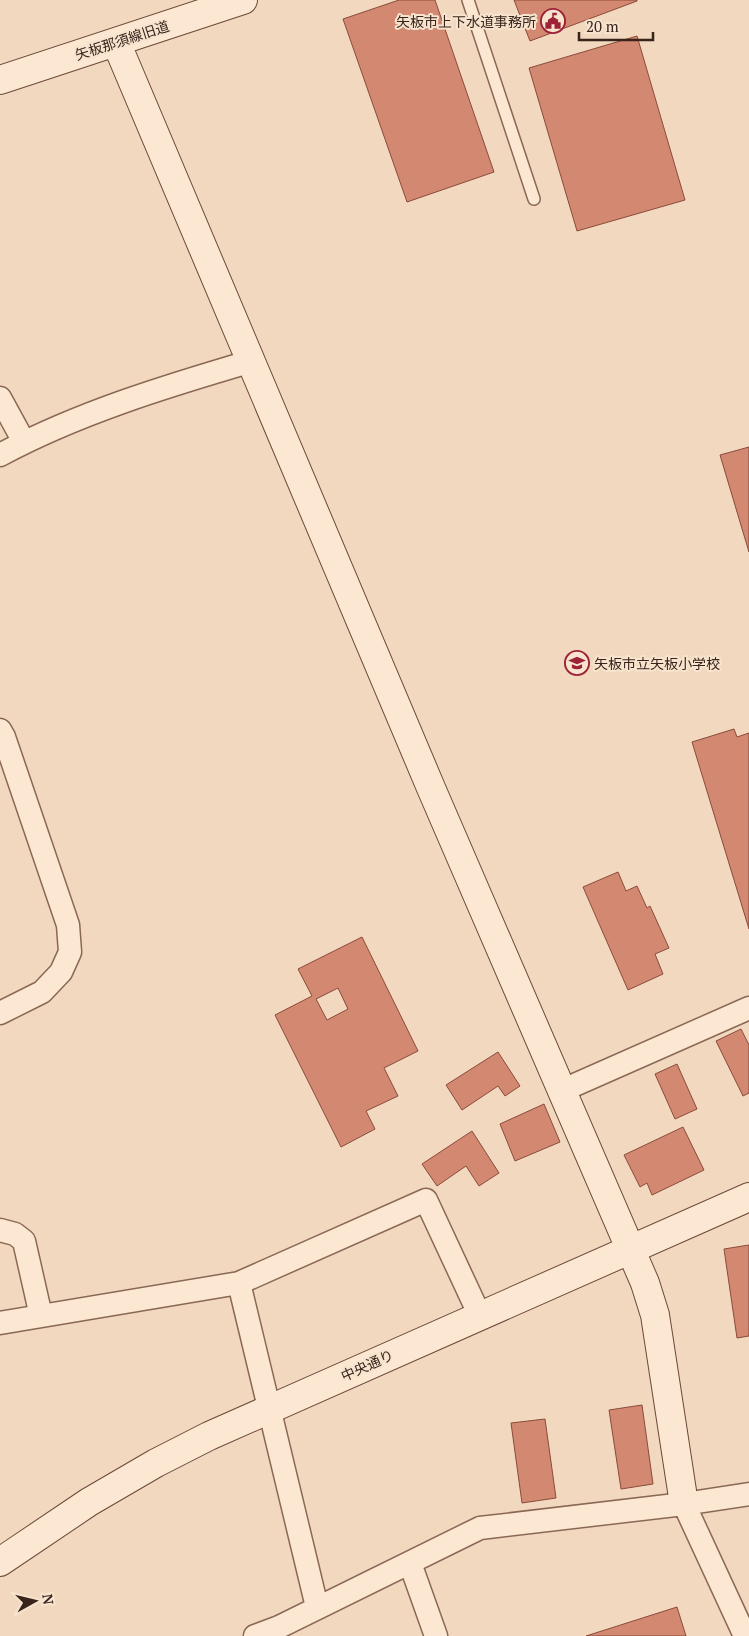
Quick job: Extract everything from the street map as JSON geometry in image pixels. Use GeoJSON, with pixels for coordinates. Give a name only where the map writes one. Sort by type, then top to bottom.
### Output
{"type":"FeatureCollection","features":[{"type":"Feature","properties":{"kind":"street","name":"矢板那須線旧道"},"geometry":{"type":"LineString","coordinates":[[0,80],[244,0]]}},
{"type":"Feature","properties":{"kind":"street"},"geometry":{"type":"LineString","coordinates":[[116,42],[431,788],[645,1283],[655,1315],[684,1504],[745,1636]]}},
{"type":"Feature","properties":{"kind":"street"},"geometry":{"type":"LineString","coordinates":[[0,455],[24,442],[125,401],[252,361]]}},
{"type":"Feature","properties":{"kind":"street"},"geometry":{"type":"LineString","coordinates":[[0,398],[24,442]]}},
{"type":"Feature","properties":{"kind":"street"},"geometry":{"type":"LineString","coordinates":[[0,730],[8,746],[68,925],[70,952],[61,972],[42,992],[0,1013]]}},
{"type":"Feature","properties":{"kind":"street"},"geometry":{"type":"LineString","coordinates":[[561,1091],[749,1008]]}},
{"type":"Feature","properties":{"kind":"street","name":"中央通り"},"geometry":{"type":"LineString","coordinates":[[0,1562],[89,1502],[156,1463],[209,1436],[268,1408],[749,1198]]}},
{"type":"Feature","properties":{"kind":"street"},"geometry":{"type":"LineString","coordinates":[[0,1323],[239,1283],[426,1200],[480,1316]]}},
{"type":"Feature","properties":{"kind":"street"},"geometry":{"type":"LineString","coordinates":[[0,1230],[15,1234],[24,1241],[41,1316]]}},
{"type":"Feature","properties":{"kind":"street"},"geometry":{"type":"LineString","coordinates":[[239,1283],[317,1607]]}},
{"type":"Feature","properties":{"kind":"street"},"geometry":{"type":"LineString","coordinates":[[255,1636],[281,1631],[317,1607],[480,1528],[684,1504],[749,1494]]}},
{"type":"Feature","properties":{"kind":"street"},"geometry":{"type":"LineString","coordinates":[[410,1563],[436,1636]]}},
{"type":"Feature","properties":{"kind":"lane"},"geometry":{"type":"LineString","coordinates":[[468,0],[534,199]]}},
{"type":"Feature","properties":{"kind":"building"},"geometry":{"type":"Polygon","coordinates":[[[399,0],[435,0],[494,172],[407,202],[343,19],[399,0]]]}},
{"type":"Feature","properties":{"kind":"building","name":"矢板市上下水道事務所"},"geometry":{"type":"Polygon","coordinates":[[[514,0],[637,0],[637,1],[530,41],[514,0]]]}},
{"type":"Feature","properties":{"kind":"building"},"geometry":{"type":"Polygon","coordinates":[[[637,36],[685,200],[577,231],[529,68],[637,36]]]}},
{"type":"Feature","properties":{"kind":"building"},"geometry":{"type":"Polygon","coordinates":[[[749,447],[749,552],[720,455],[749,447]]]}},
{"type":"Feature","properties":{"kind":"building"},"geometry":{"type":"Polygon","coordinates":[[[734,729],[737,737],[749,733],[749,929],[692,742],[734,729]]]}},
{"type":"Feature","properties":{"kind":"building"},"geometry":{"type":"Polygon","coordinates":[[[618,872],[626,891],[637,886],[647,908],[650,906],[669,948],[655,954],[663,974],[628,990],[583,887],[618,872]]]}},
{"type":"Feature","properties":{"kind":"building"},"geometry":{"type":"Polygon","coordinates":[[[362,937],[418,1051],[384,1068],[398,1096],[366,1111],[375,1129],[341,1147],[275,1015],[312,996],[298,969],[362,937]],[[338,988],[316,999],[327,1020],[348,1009],[338,988]]]}},
{"type":"Feature","properties":{"kind":"building"},"geometry":{"type":"Polygon","coordinates":[[[741,1029],[749,1045],[749,1093],[743,1096],[716,1041],[741,1029]]]}},
{"type":"Feature","properties":{"kind":"building"},"geometry":{"type":"Polygon","coordinates":[[[498,1052],[520,1086],[505,1096],[498,1086],[462,1110],[446,1085],[498,1052]]]}},
{"type":"Feature","properties":{"kind":"building"},"geometry":{"type":"Polygon","coordinates":[[[677,1064],[697,1109],[675,1119],[655,1074],[677,1064]]]}},
{"type":"Feature","properties":{"kind":"building"},"geometry":{"type":"Polygon","coordinates":[[[544,1104],[560,1142],[515,1161],[500,1124],[544,1104]]]}},
{"type":"Feature","properties":{"kind":"building"},"geometry":{"type":"Polygon","coordinates":[[[683,1127],[704,1170],[652,1195],[647,1183],[640,1187],[624,1155],[683,1127]]]}},
{"type":"Feature","properties":{"kind":"building"},"geometry":{"type":"Polygon","coordinates":[[[472,1131],[499,1173],[479,1186],[466,1166],[437,1186],[422,1164],[472,1131]]]}},
{"type":"Feature","properties":{"kind":"building"},"geometry":{"type":"Polygon","coordinates":[[[749,1245],[749,1336],[737,1338],[724,1249],[749,1245]]]}},
{"type":"Feature","properties":{"kind":"building"},"geometry":{"type":"Polygon","coordinates":[[[642,1405],[653,1484],[621,1489],[609,1410],[642,1405]]]}},
{"type":"Feature","properties":{"kind":"building"},"geometry":{"type":"Polygon","coordinates":[[[545,1419],[556,1498],[522,1503],[511,1423],[545,1419]]]}},
{"type":"Feature","properties":{"kind":"building"},"geometry":{"type":"Polygon","coordinates":[[[677,1607],[686,1636],[586,1636],[677,1607]]]}},
{"type":"Feature","properties":{"kind":"place","name":"矢板市上下水道事務所"},"geometry":{"type":"Point","coordinates":[553,21]}},
{"type":"Feature","properties":{"kind":"place","name":"矢板市立矢板小学校"},"geometry":{"type":"Point","coordinates":[577,663]}}]}
